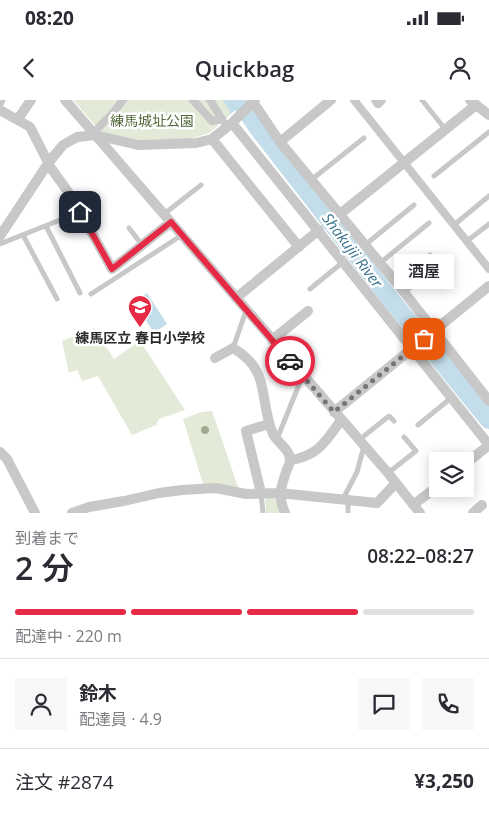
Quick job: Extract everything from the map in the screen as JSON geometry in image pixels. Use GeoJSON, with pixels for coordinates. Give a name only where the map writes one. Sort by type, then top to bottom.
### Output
{"type":"FeatureCollection","features":[{"type":"Feature","properties":{"kind":"street"},"geometry":{"type":"LineString","coordinates":[[18,119],[31,100]]}},
{"type":"Feature","properties":{"kind":"street"},"geometry":{"type":"LineString","coordinates":[[66,100],[97,131],[164,214],[417,509],[429,496]]}},
{"type":"Feature","properties":{"kind":"street"},"geometry":{"type":"LineString","coordinates":[[0,236],[49,162],[63,145],[77,137],[97,131],[123,100]]}},
{"type":"Feature","properties":{"kind":"street"},"geometry":{"type":"LineString","coordinates":[[193,100],[212,121],[227,123]]}},
{"type":"Feature","properties":{"kind":"street"},"geometry":{"type":"LineString","coordinates":[[210,100],[227,123],[319,230],[489,445],[474,457]]}},
{"type":"Feature","properties":{"kind":"street"},"geometry":{"type":"LineString","coordinates":[[280,142],[332,100]]}},
{"type":"Feature","properties":{"kind":"street"},"geometry":{"type":"LineString","coordinates":[[354,100],[489,268]]}},
{"type":"Feature","properties":{"kind":"street"},"geometry":{"type":"LineString","coordinates":[[376,100],[378,103],[381,100]]}},
{"type":"Feature","properties":{"kind":"street"},"geometry":{"type":"LineString","coordinates":[[97,131],[138,145],[196,143],[212,139],[227,123],[254,101],[280,142],[396,282],[489,400]]}},
{"type":"Feature","properties":{"kind":"street"},"geometry":{"type":"LineString","coordinates":[[340,214],[445,129],[472,102],[489,115]]}},
{"type":"Feature","properties":{"kind":"street"},"geometry":{"type":"LineString","coordinates":[[0,108],[30,127],[51,168],[73,199],[112,269],[171,222]]}},
{"type":"Feature","properties":{"kind":"street"},"geometry":{"type":"LineString","coordinates":[[212,139],[299,247]]}},
{"type":"Feature","properties":{"kind":"street"},"geometry":{"type":"LineString","coordinates":[[236,298],[319,230]]}},
{"type":"Feature","properties":{"kind":"street"},"geometry":{"type":"LineString","coordinates":[[291,460],[304,458],[315,452],[326,441],[338,416],[412,347],[435,331],[489,286]]}},
{"type":"Feature","properties":{"kind":"street"},"geometry":{"type":"LineString","coordinates":[[272,340],[308,311]]}},
{"type":"Feature","properties":{"kind":"street"},"geometry":{"type":"LineString","coordinates":[[215,358],[233,348],[251,362],[259,372],[269,424],[277,440],[289,453],[291,460],[279,493],[285,513]]}},
{"type":"Feature","properties":{"kind":"street"},"geometry":{"type":"LineString","coordinates":[[261,493],[246,431],[269,424]]}},
{"type":"Feature","properties":{"kind":"street"},"geometry":{"type":"LineString","coordinates":[[0,452],[7,460],[36,513]]}},
{"type":"Feature","properties":{"kind":"street"},"geometry":{"type":"LineString","coordinates":[[72,513],[89,507],[182,490],[216,488],[246,494],[279,493],[377,503],[396,483]]}},
{"type":"Feature","properties":{"kind":"street"},"geometry":{"type":"LineString","coordinates":[[473,513],[482,506]]}},
{"type":"Feature","properties":{"kind":"lane"},"geometry":{"type":"LineString","coordinates":[[0,108],[3,100]]}},
{"type":"Feature","properties":{"kind":"lane"},"geometry":{"type":"LineString","coordinates":[[422,100],[445,129]]}},
{"type":"Feature","properties":{"kind":"lane"},"geometry":{"type":"LineString","coordinates":[[434,176],[489,132]]}},
{"type":"Feature","properties":{"kind":"lane"},"geometry":{"type":"LineString","coordinates":[[312,180],[364,138]]}},
{"type":"Feature","properties":{"kind":"lane"},"geometry":{"type":"LineString","coordinates":[[164,214],[202,184]]}},
{"type":"Feature","properties":{"kind":"lane"},"geometry":{"type":"LineString","coordinates":[[454,225],[489,196]]}},
{"type":"Feature","properties":{"kind":"lane"},"geometry":{"type":"LineString","coordinates":[[365,245],[414,205]]}},
{"type":"Feature","properties":{"kind":"lane"},"geometry":{"type":"LineString","coordinates":[[0,244],[80,212]]}},
{"type":"Feature","properties":{"kind":"lane"},"geometry":{"type":"LineString","coordinates":[[380,263],[429,223]]}},
{"type":"Feature","properties":{"kind":"lane"},"geometry":{"type":"LineString","coordinates":[[467,241],[489,224]]}},
{"type":"Feature","properties":{"kind":"lane"},"geometry":{"type":"LineString","coordinates":[[46,226],[80,293]]}},
{"type":"Feature","properties":{"kind":"lane"},"geometry":{"type":"LineString","coordinates":[[129,228],[142,245]]}},
{"type":"Feature","properties":{"kind":"lane"},"geometry":{"type":"LineString","coordinates":[[23,235],[57,299]]}},
{"type":"Feature","properties":{"kind":"lane"},"geometry":{"type":"LineString","coordinates":[[91,294],[182,235]]}},
{"type":"Feature","properties":{"kind":"lane"},"geometry":{"type":"LineString","coordinates":[[396,282],[430,254]]}},
{"type":"Feature","properties":{"kind":"lane"},"geometry":{"type":"LineString","coordinates":[[310,289],[344,262]]}},
{"type":"Feature","properties":{"kind":"lane"},"geometry":{"type":"LineString","coordinates":[[404,292],[428,275]]}},
{"type":"Feature","properties":{"kind":"lane"},"geometry":{"type":"LineString","coordinates":[[233,348],[246,310]]}},
{"type":"Feature","properties":{"kind":"lane"},"geometry":{"type":"LineString","coordinates":[[277,440],[302,375]]}},
{"type":"Feature","properties":{"kind":"lane"},"geometry":{"type":"LineString","coordinates":[[418,425],[452,398]]}},
{"type":"Feature","properties":{"kind":"lane"},"geometry":{"type":"LineString","coordinates":[[348,513],[346,499],[357,472],[361,443],[389,416],[394,421]]}},
{"type":"Feature","properties":{"kind":"lane"},"geometry":{"type":"LineString","coordinates":[[388,473],[416,451],[404,436]]}},
{"type":"Feature","properties":{"kind":"lane"},"geometry":{"type":"LineString","coordinates":[[261,493],[262,513]]}},
{"type":"Feature","properties":{"kind":"green space","name":"練馬城址公園"},"geometry":{"type":"Polygon","coordinates":[[[73,100],[223,100],[231,114],[209,133],[190,139],[135,140],[101,132],[73,100]]]}},
{"type":"Feature","properties":{"kind":"green space"},"geometry":{"type":"Polygon","coordinates":[[[94,328],[114,359],[140,341],[185,410],[159,419],[156,425],[132,435],[98,376],[82,381],[77,370],[69,373],[62,341],[94,328]]]}},
{"type":"Feature","properties":{"kind":"green space"},"geometry":{"type":"Polygon","coordinates":[[[212,411],[238,487],[203,484],[183,419],[201,412],[212,411]]]}},
{"type":"Feature","properties":{"kind":"green space"},"geometry":{"type":"Polygon","coordinates":[[[265,497],[276,499],[280,513],[266,513],[265,497]]]}},
{"type":"Feature","properties":{"kind":"water"},"geometry":{"type":"Polygon","coordinates":[[[223,100],[246,100],[231,114],[223,100]]]}},
{"type":"Feature","properties":{"kind":"water"},"geometry":{"type":"Polygon","coordinates":[[[147,293],[167,324],[154,333],[134,302],[147,293]]]}},
{"type":"Feature","properties":{"kind":"waterway","name":"Shakujii River"},"geometry":{"type":"LineString","coordinates":[[239,100],[257,127],[388,296],[489,420]]}},
{"type":"Feature","properties":{"kind":"way so far"},"geometry":{"type":"LineString","coordinates":[[290,361],[334,412],[424,339]]}},
{"type":"Feature","properties":{"kind":"place","name":"練馬区立 春日小学校"},"geometry":{"type":"Point","coordinates":[140,328]}},
{"type":"Feature","properties":{"kind":"place","name":"酒屋"},"geometry":{"type":"Point","coordinates":[424,339]}},
{"type":"Feature","properties":{"kind":"route"},"geometry":{"type":"LineString","coordinates":[[80,212],[112,269],[171,222],[290,361]]}}]}
